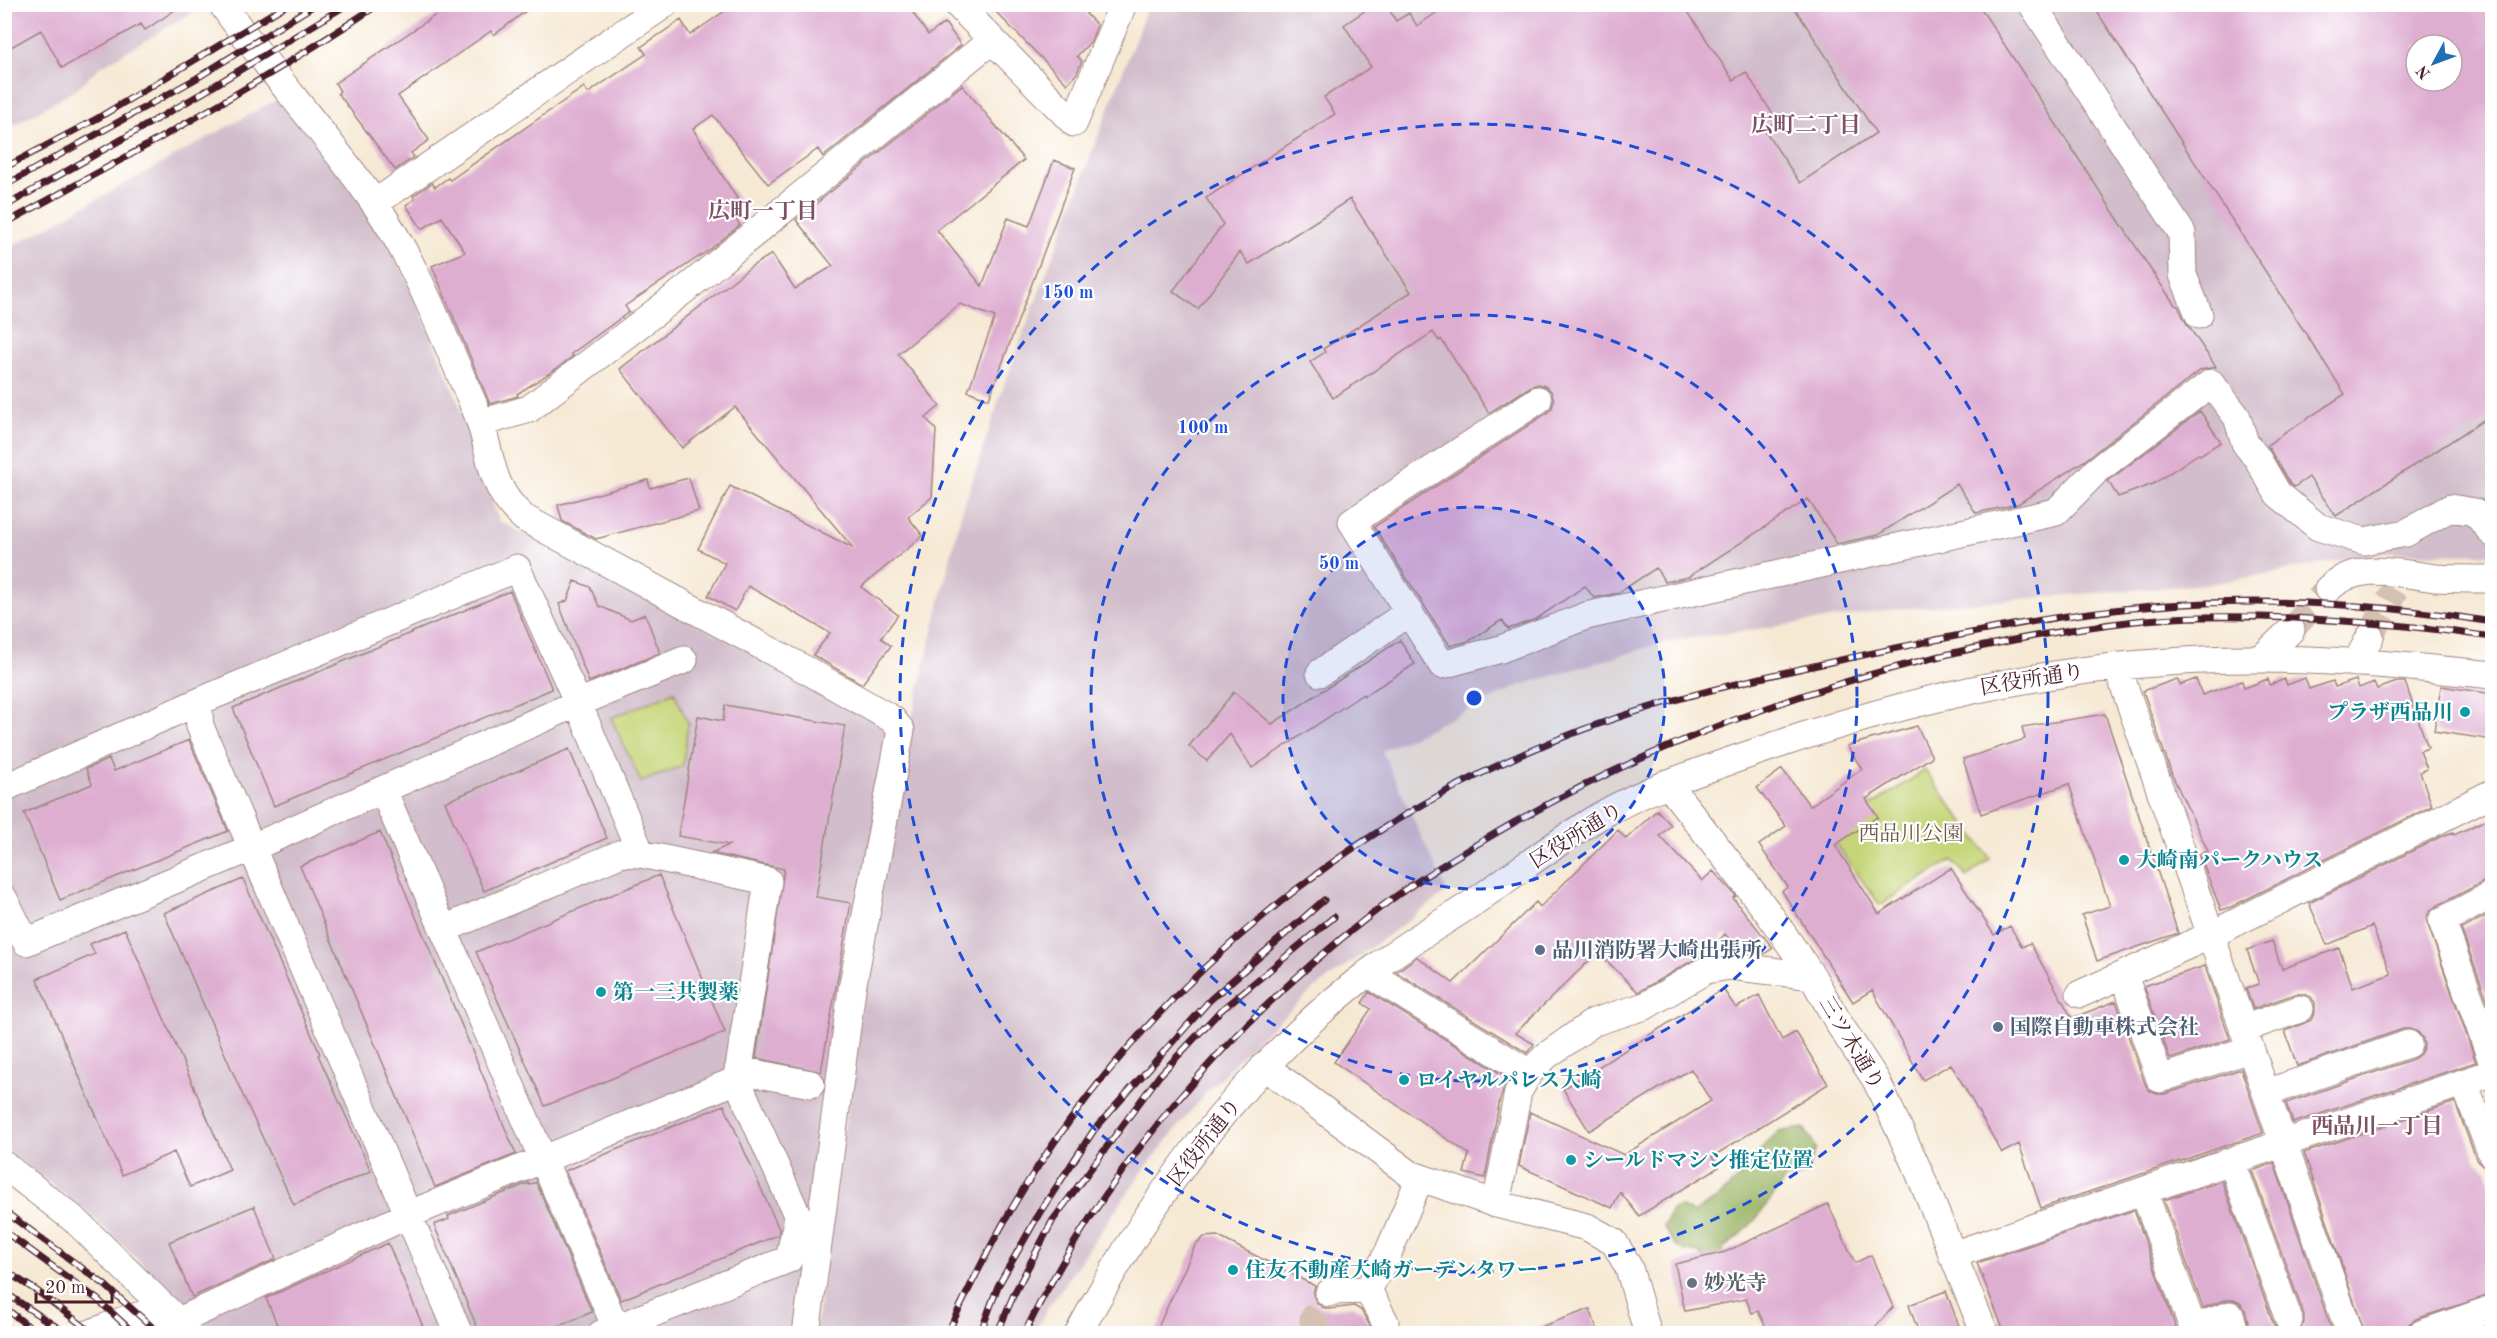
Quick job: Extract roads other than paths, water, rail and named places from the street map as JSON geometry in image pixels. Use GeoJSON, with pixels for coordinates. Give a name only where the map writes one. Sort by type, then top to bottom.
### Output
{"type":"FeatureCollection","features":[{"type":"Feature","properties":{"kind":"street"},"geometry":{"type":"LineString","coordinates":[[375,203],[665,4]]}},
{"type":"Feature","properties":{"kind":"street"},"geometry":{"type":"LineString","coordinates":[[957,4],[1074,123],[1123,4]]}},
{"type":"Feature","properties":{"kind":"street"},"geometry":{"type":"LineString","coordinates":[[2032,4],[2182,233],[2183,275],[2199,315]]}},
{"type":"Feature","properties":{"kind":"street"},"geometry":{"type":"LineString","coordinates":[[227,6],[375,203],[411,262],[481,423],[495,481],[510,506],[524,518],[810,672],[892,719],[901,730],[852,989],[806,1334]]}},
{"type":"Feature","properties":{"kind":"street"},"geometry":{"type":"LineString","coordinates":[[481,423],[529,409],[687,288],[992,40]]}},
{"type":"Feature","properties":{"kind":"street"},"geometry":{"type":"LineString","coordinates":[[1538,400],[1352,522],[1442,665],[1501,649],[1586,616],[2056,512],[2096,471],[2211,383],[2237,417],[2245,443],[2257,458],[2278,494],[2318,527],[2364,541],[2406,533],[2450,508],[2475,512],[2493,533]]}},
{"type":"Feature","properties":{"kind":"street"},"geometry":{"type":"LineString","coordinates":[[4,788],[198,702],[517,568],[578,702],[641,854]]}},
{"type":"Feature","properties":{"kind":"street"},"geometry":{"type":"LineString","coordinates":[[2328,590],[2338,579],[2359,573],[2388,571],[2436,578],[2493,579]]}},
{"type":"Feature","properties":{"kind":"street"},"geometry":{"type":"LineString","coordinates":[[2396,590],[2436,578]]}},
{"type":"Feature","properties":{"kind":"street"},"geometry":{"type":"LineString","coordinates":[[1320,673],[1409,612]]}},
{"type":"Feature","properties":{"kind":"street"},"geometry":{"type":"LineString","coordinates":[[2261,659],[2291,630]]}},
{"type":"Feature","properties":{"kind":"street"},"geometry":{"type":"LineString","coordinates":[[2356,663],[2370,637]]}},
{"type":"Feature","properties":{"kind":"street","name":"区役所通り"},"geometry":{"type":"LineString","coordinates":[[1077,1334],[1124,1254],[1173,1178],[1264,1066],[1330,1004],[1368,973],[1525,868],[1559,842],[1600,816],[1667,783],[1890,708],[1974,688],[2116,666],[2261,659],[2356,663],[2493,675]]}},
{"type":"Feature","properties":{"kind":"street"},"geometry":{"type":"LineString","coordinates":[[4,899],[26,942],[251,848],[578,702],[684,660]]}},
{"type":"Feature","properties":{"kind":"street"},"geometry":{"type":"LineString","coordinates":[[2116,666],[2350,1334]]}},
{"type":"Feature","properties":{"kind":"street"},"geometry":{"type":"LineString","coordinates":[[198,702],[200,726],[410,1214],[459,1334]]}},
{"type":"Feature","properties":{"kind":"street","name":"三ツ木通り"},"geometry":{"type":"LineString","coordinates":[[1667,783],[1767,911],[1812,976],[1841,1027],[1876,1080],[1918,1172],[1984,1334]]}},
{"type":"Feature","properties":{"kind":"street"},"geometry":{"type":"LineString","coordinates":[[383,790],[544,1159],[620,1329],[789,1259],[798,1217],[738,1075],[768,881],[641,854],[622,853],[444,929]]}},
{"type":"Feature","properties":{"kind":"street"},"geometry":{"type":"LineString","coordinates":[[2080,994],[2211,935],[2493,793]]}},
{"type":"Feature","properties":{"kind":"street"},"geometry":{"type":"LineString","coordinates":[[2493,895],[2442,921],[2493,1062]]}},
{"type":"Feature","properties":{"kind":"street"},"geometry":{"type":"LineString","coordinates":[[1496,1204],[1518,1092],[1529,1073],[1546,1056],[1594,1022],[1645,1006],[1706,970],[1730,966],[1812,976]]}},
{"type":"Feature","properties":{"kind":"street"},"geometry":{"type":"LineString","coordinates":[[1368,973],[1529,1073]]}},
{"type":"Feature","properties":{"kind":"street"},"geometry":{"type":"LineString","coordinates":[[2124,975],[2160,1079],[2247,1039],[2300,1009]]}},
{"type":"Feature","properties":{"kind":"street"},"geometry":{"type":"LineString","coordinates":[[2266,1093],[2408,1044]]}},
{"type":"Feature","properties":{"kind":"street"},"geometry":{"type":"LineString","coordinates":[[1264,1066],[1410,1174],[1496,1204],[1587,1227],[1614,1242],[1629,1268],[1648,1334]]}},
{"type":"Feature","properties":{"kind":"street"},"geometry":{"type":"LineString","coordinates":[[1952,1256],[2493,1073]]}},
{"type":"Feature","properties":{"kind":"street"},"geometry":{"type":"LineString","coordinates":[[88,1334],[152,1312],[182,1323],[410,1214],[738,1075],[811,1084]]}},
{"type":"Feature","properties":{"kind":"street"},"geometry":{"type":"LineString","coordinates":[[2464,1083],[2493,1155]]}},
{"type":"Feature","properties":{"kind":"street"},"geometry":{"type":"LineString","coordinates":[[2232,1162],[2289,1320]]}},
{"type":"Feature","properties":{"kind":"street"},"geometry":{"type":"LineString","coordinates":[[4,1165],[76,1221],[182,1323]]}},
{"type":"Feature","properties":{"kind":"street"},"geometry":{"type":"LineString","coordinates":[[1368,1290],[1389,1251],[1420,1178]]}},
{"type":"Feature","properties":{"kind":"street"},"geometry":{"type":"LineString","coordinates":[[2144,1192],[2193,1328],[2230,1315],[2236,1334]]}},
{"type":"Feature","properties":{"kind":"street"},"geometry":{"type":"LineString","coordinates":[[1329,1293],[1368,1290]]}},
{"type":"Feature","properties":{"kind":"street"},"geometry":{"type":"LineString","coordinates":[[1368,1290],[1385,1322]]}},
{"type":"Feature","properties":{"kind":"street"},"geometry":{"type":"LineString","coordinates":[[2421,1334],[2493,1309]]}},
{"type":"Feature","properties":{"kind":"tunnel"},"geometry":{"type":"LineString","coordinates":[[2291,630],[2328,589]]}},
{"type":"Feature","properties":{"kind":"tunnel"},"geometry":{"type":"LineString","coordinates":[[2370,637],[2395,590]]}},
{"type":"Feature","properties":{"kind":"tunnel"},"geometry":{"type":"LineString","coordinates":[[1319,1334],[1315,1332],[1313,1319],[1329,1293]]}},
{"type":"Feature","properties":{"kind":"railway"},"geometry":{"type":"LineString","coordinates":[[4,168],[98,118],[288,4]]}},
{"type":"Feature","properties":{"kind":"railway"},"geometry":{"type":"LineString","coordinates":[[4,186],[197,78],[316,4]]}},
{"type":"Feature","properties":{"kind":"railway"},"geometry":{"type":"LineString","coordinates":[[4,207],[204,92],[348,4]]}},
{"type":"Feature","properties":{"kind":"railway"},"geometry":{"type":"LineString","coordinates":[[4,224],[241,91],[379,4]]}},
{"type":"Feature","properties":{"kind":"railway"},"geometry":{"type":"LineString","coordinates":[[947,1334],[1013,1206],[1076,1113],[1134,1042],[1197,975],[1266,914],[1339,858],[1417,808],[1498,765],[1621,716],[1700,693],[1901,647],[2058,617],[2132,608],[2235,602],[2339,605],[2492,622]]}},
{"type":"Feature","properties":{"kind":"railway"},"geometry":{"type":"LineString","coordinates":[[1024,1334],[1056,1273],[1131,1158],[1174,1104],[1268,1004],[1386,903],[1496,833],[1569,793],[1645,757],[1724,724],[1805,695],[1887,670],[1970,649],[2053,633],[2136,621],[2214,616],[2343,621],[2492,637]]}},
{"type":"Feature","properties":{"kind":"railway"},"geometry":{"type":"LineString","coordinates":[[980,1334],[998,1286],[1040,1212],[1094,1130],[1210,1000],[1324,900]]}},
{"type":"Feature","properties":{"kind":"railway"},"geometry":{"type":"LineString","coordinates":[[997,1334],[1014,1294],[1053,1220],[1159,1076],[1220,1011],[1334,917]]}},
{"type":"Feature","properties":{"kind":"railway"},"geometry":{"type":"LineString","coordinates":[[4,1211],[105,1285],[160,1334]]}},
{"type":"Feature","properties":{"kind":"railway"},"geometry":{"type":"LineString","coordinates":[[4,1231],[97,1299],[135,1334]]}},
{"type":"Feature","properties":{"kind":"railway"},"geometry":{"type":"LineString","coordinates":[[4,1270],[37,1291],[94,1334]]}},
{"type":"Feature","properties":{"kind":"railway"},"geometry":{"type":"LineString","coordinates":[[4,1292],[67,1334]]}},
{"type":"Feature","properties":{"kind":"railway"},"geometry":{"type":"LineString","coordinates":[[4,1307],[38,1334]]}},
{"type":"Feature","properties":{"kind":"railway"},"geometry":{"type":"LineString","coordinates":[[4,1326],[15,1334]]}},
{"type":"Feature","properties":{"kind":"place","name":"プラザ西品川"},"geometry":{"type":"Point","coordinates":[2465,712]}},
{"type":"Feature","properties":{"kind":"place","name":"大崎南パークハウス"},"geometry":{"type":"Point","coordinates":[2124,860]}},
{"type":"Feature","properties":{"kind":"place","name":"品川消防署大崎出張所"},"geometry":{"type":"Point","coordinates":[1540,950]}},
{"type":"Feature","properties":{"kind":"place","name":"第一三共製薬"},"geometry":{"type":"Point","coordinates":[601,992]}},
{"type":"Feature","properties":{"kind":"place","name":"国際自動車株式会社"},"geometry":{"type":"Point","coordinates":[1998,1027]}},
{"type":"Feature","properties":{"kind":"place","name":"ロイヤルパレス大崎"},"geometry":{"type":"Point","coordinates":[1404,1080]}},
{"type":"Feature","properties":{"kind":"place","name":"シールドマシン推定位置"},"geometry":{"type":"Point","coordinates":[1571,1160]}},
{"type":"Feature","properties":{"kind":"place","name":"住友不動産大崎ガーデンタワー"},"geometry":{"type":"Point","coordinates":[1233,1270]}},
{"type":"Feature","properties":{"kind":"place","name":"妙光寺"},"geometry":{"type":"Point","coordinates":[1692,1283]}},
{"type":"Feature","properties":{"kind":"district","name":"広町二丁目"},"geometry":{"type":"Point","coordinates":[1806,124]}},
{"type":"Feature","properties":{"kind":"district","name":"広町一丁目"},"geometry":{"type":"Point","coordinates":[763,210]}},
{"type":"Feature","properties":{"kind":"district","name":"西品川一丁目"},"geometry":{"type":"Point","coordinates":[2377,1125]}},
{"type":"Feature","properties":{"kind":"park label","name":"西品川公園"},"geometry":{"type":"Point","coordinates":[1911,833]}}]}
